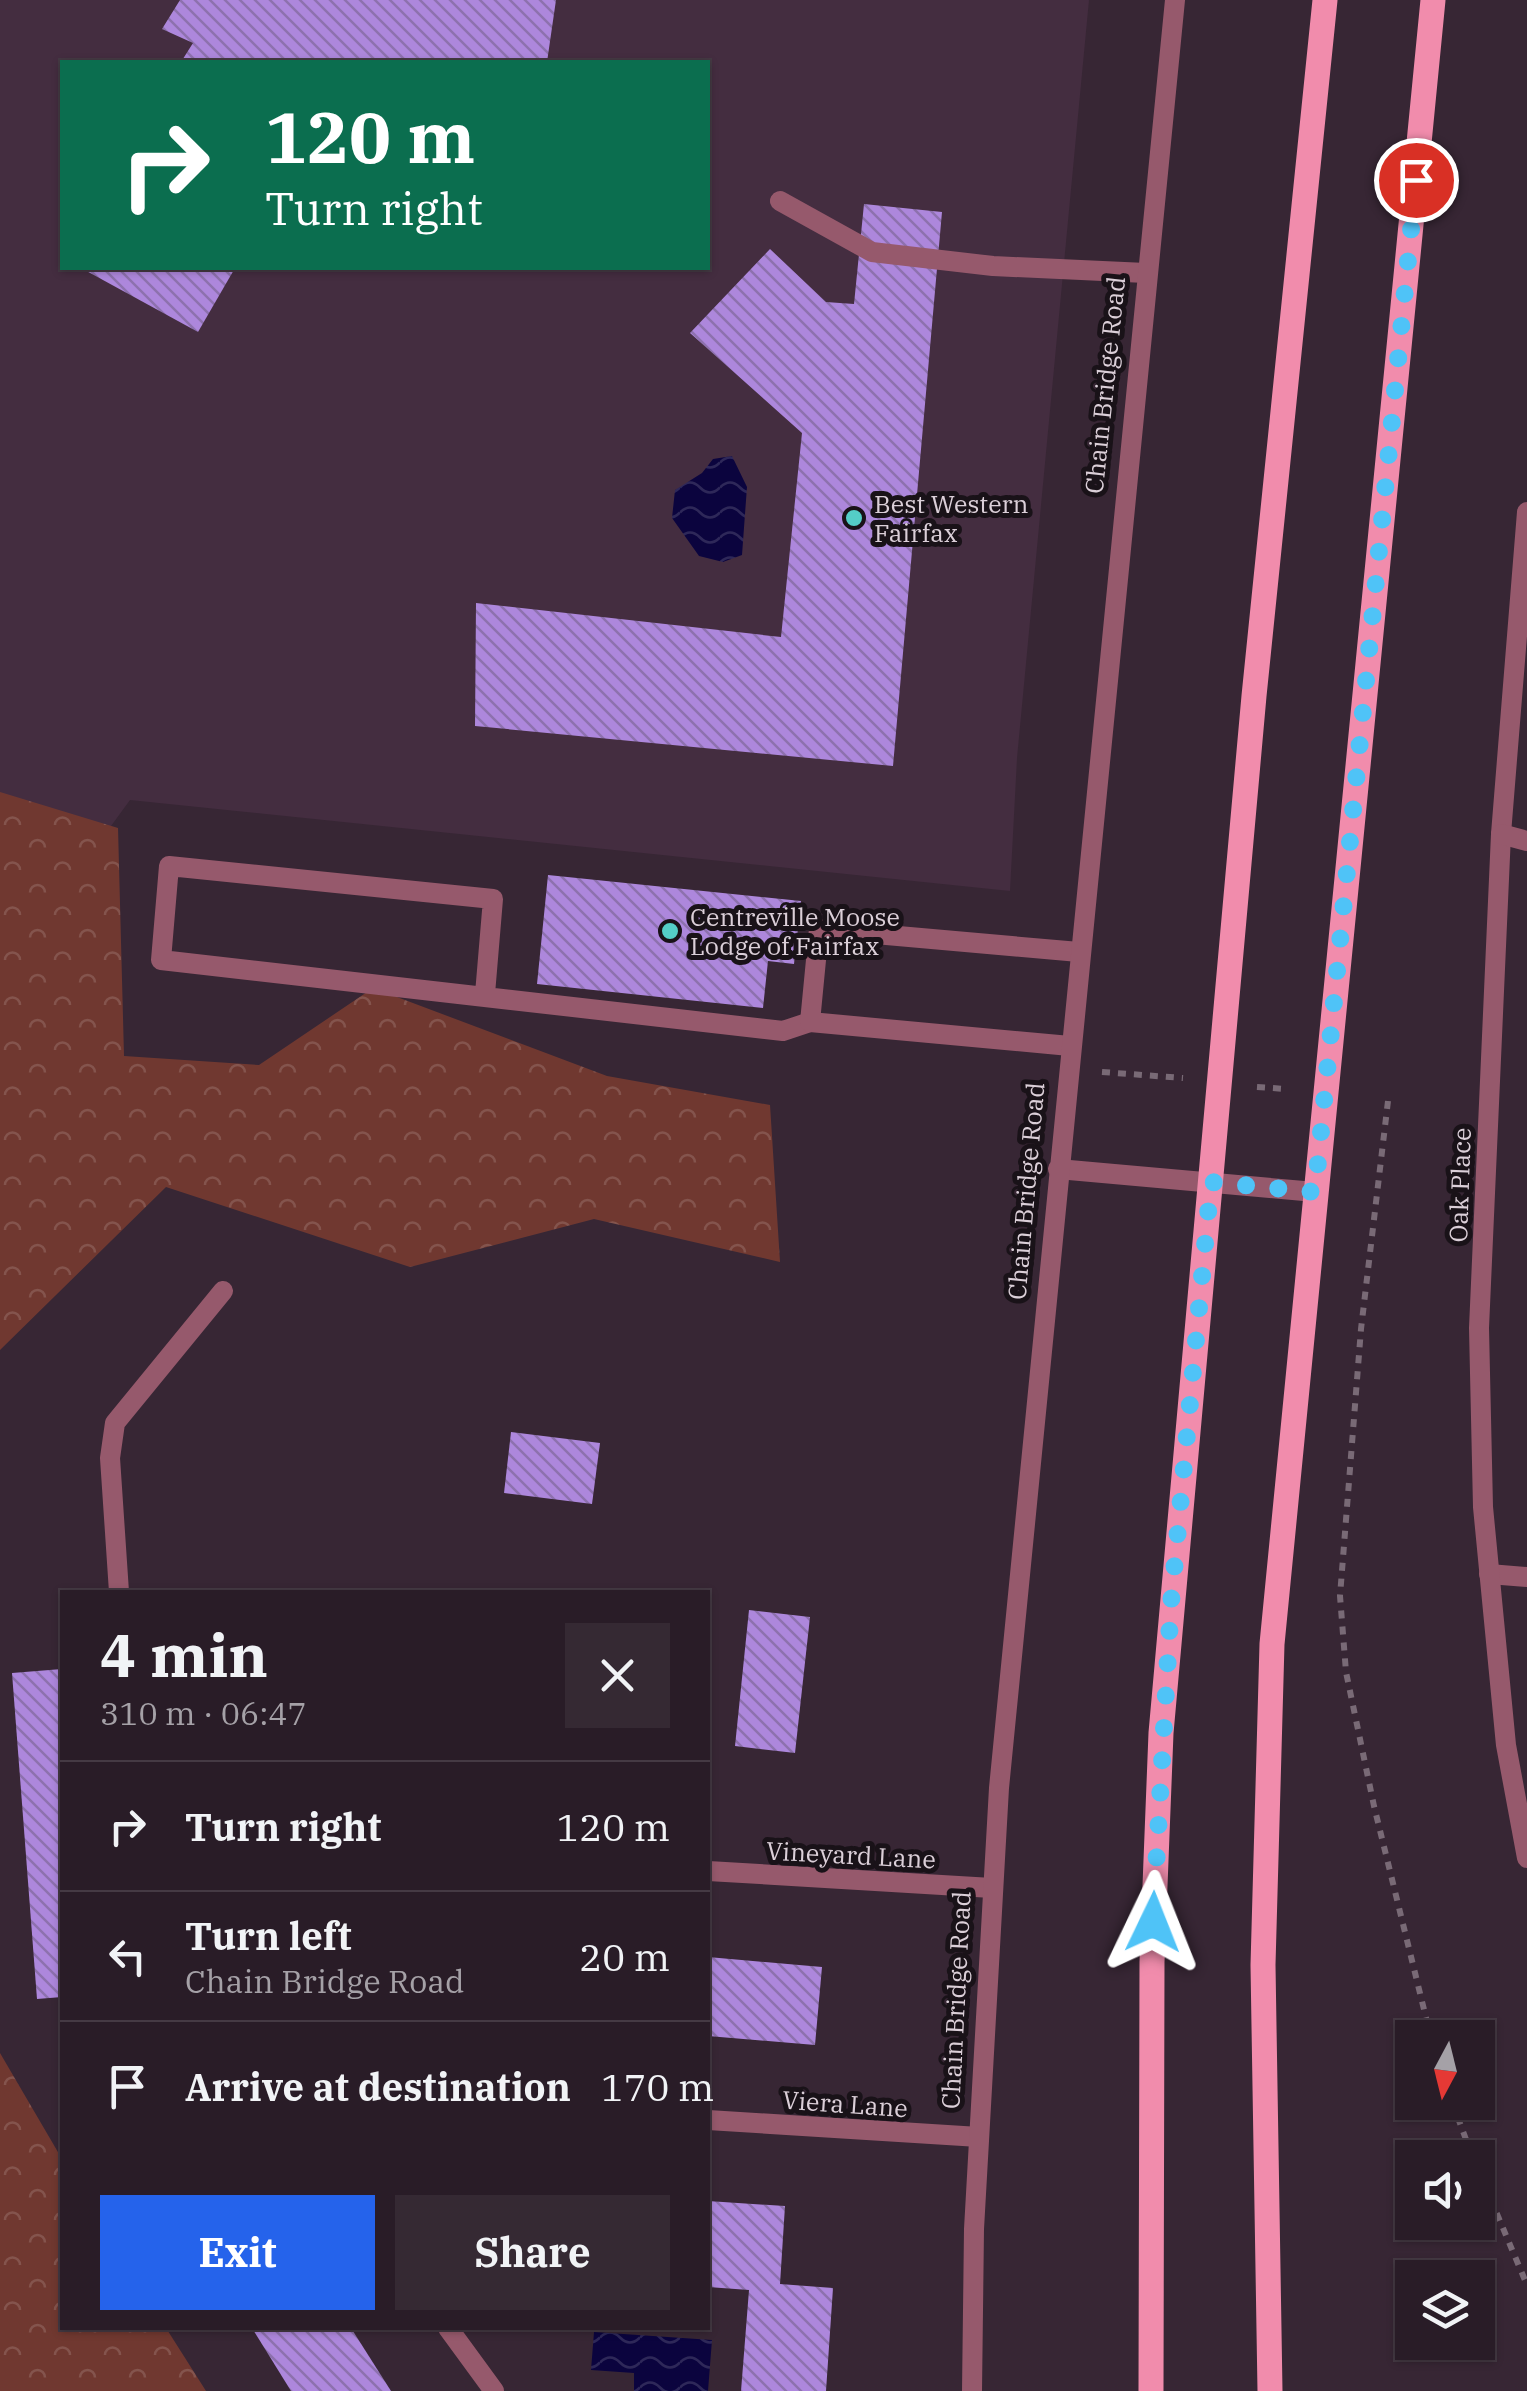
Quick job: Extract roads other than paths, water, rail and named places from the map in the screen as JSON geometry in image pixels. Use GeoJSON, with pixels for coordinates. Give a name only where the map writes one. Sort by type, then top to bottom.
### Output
{"type":"FeatureCollection","features":[{"type":"Feature","properties":{"kind":"main road"},"geometry":{"type":"LineString","coordinates":[[1151,2391],[1156,1825],[1171,1603],[1325,0]]}},
{"type":"Feature","properties":{"kind":"main road"},"geometry":{"type":"LineString","coordinates":[[1270,2391],[1263,1965],[1267,1751],[1284,1489],[1433,0]]}},
{"type":"Feature","properties":{"kind":"street","name":"Chain Bridge Road"},"geometry":{"type":"LineString","coordinates":[[972,2391],[979,2137],[992,1888],[1079,952],[1176,0]]}},
{"type":"Feature","properties":{"kind":"street"},"geometry":{"type":"LineString","coordinates":[[780,201],[872,252],[993,266],[1146,273]]}},
{"type":"Feature","properties":{"kind":"street","name":"Oak Place"},"geometry":{"type":"LineString","coordinates":[[1527,512],[1501,834],[1479,1328],[1482,1508],[1506,1745],[1527,1858]]}},
{"type":"Feature","properties":{"kind":"street"},"geometry":{"type":"LineString","coordinates":[[1501,834],[1527,841]]}},
{"type":"Feature","properties":{"kind":"street"},"geometry":{"type":"LineString","coordinates":[[485,994],[493,899],[169,866],[161,960],[783,1031],[810,1022],[1070,1046]]}},
{"type":"Feature","properties":{"kind":"street"},"geometry":{"type":"LineString","coordinates":[[810,1022],[820,929],[1079,952]]}},
{"type":"Feature","properties":{"kind":"street"},"geometry":{"type":"LineString","coordinates":[[1058,1169],[1315,1192]]}},
{"type":"Feature","properties":{"kind":"street"},"geometry":{"type":"LineString","coordinates":[[119,1590],[110,1458],[116,1423],[223,1291]]}},
{"type":"Feature","properties":{"kind":"street"},"geometry":{"type":"LineString","coordinates":[[1489,1574],[1527,1577]]}},
{"type":"Feature","properties":{"kind":"street","name":"Vineyard Lane"},"geometry":{"type":"LineString","coordinates":[[710,1871],[992,1888]]}},
{"type":"Feature","properties":{"kind":"street","name":"Viera Lane"},"geometry":{"type":"LineString","coordinates":[[710,2120],[979,2137]]}},
{"type":"Feature","properties":{"kind":"street"},"geometry":{"type":"LineString","coordinates":[[449,2330],[494,2391]]}},
{"type":"Feature","properties":{"kind":"water"},"geometry":{"type":"Polygon","coordinates":[[[732,456],[747,487],[742,555],[723,562],[699,556],[672,518],[675,490],[702,473],[713,459],[732,456]]]}},
{"type":"Feature","properties":{"kind":"water"},"geometry":{"type":"Polygon","coordinates":[[[594,2332],[712,2340],[708,2391],[634,2391],[634,2373],[591,2370],[594,2332]]]}},
{"type":"Feature","properties":{"kind":"place","name":"Best Western Fairfax"},"geometry":{"type":"Point","coordinates":[854,518]}},
{"type":"Feature","properties":{"kind":"place","name":"Centreville Moose Lodge of Fairfax"},"geometry":{"type":"Point","coordinates":[670,931]}}]}
